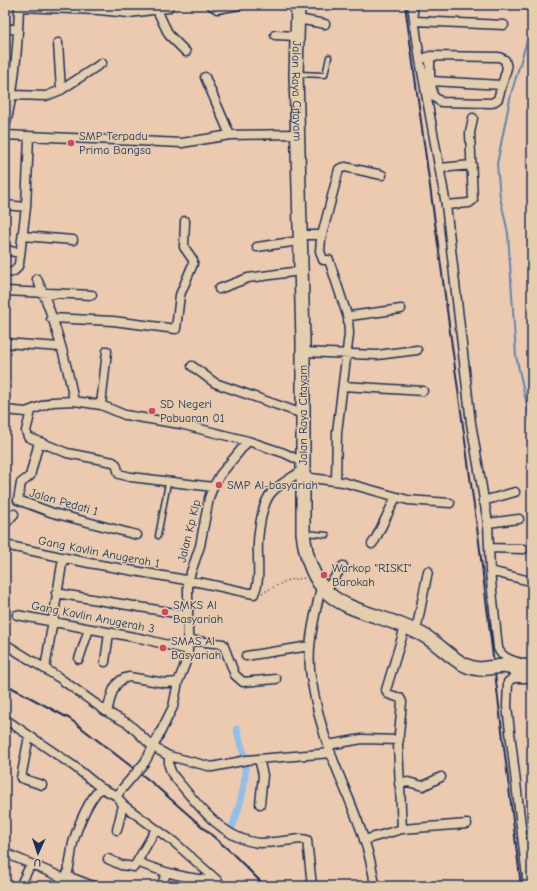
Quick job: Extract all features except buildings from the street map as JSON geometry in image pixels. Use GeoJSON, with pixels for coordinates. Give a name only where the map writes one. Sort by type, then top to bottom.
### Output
{"type":"FeatureCollection","features":[{"type":"Feature","properties":{"kind":"main road","name":"Jalan Raya Citayam"},"geometry":{"type":"LineString","coordinates":[[298,5],[296,74],[303,352],[303,533],[305,552],[321,585]]}},
{"type":"Feature","properties":{"kind":"main road"},"geometry":{"type":"LineString","coordinates":[[321,585],[338,601],[353,609],[411,629],[440,646],[472,669],[503,666],[532,671]]}},
{"type":"Feature","properties":{"kind":"street"},"geometry":{"type":"LineString","coordinates":[[212,5],[217,9],[240,5]]}},
{"type":"Feature","properties":{"kind":"street"},"geometry":{"type":"LineString","coordinates":[[292,5],[298,5]]}},
{"type":"Feature","properties":{"kind":"street"},"geometry":{"type":"LineString","coordinates":[[412,5],[420,60],[446,205],[471,423],[483,501],[488,523],[490,572],[499,653],[504,657],[532,666]]}},
{"type":"Feature","properties":{"kind":"street"},"geometry":{"type":"LineString","coordinates":[[5,128],[8,95],[18,30],[19,6],[100,7],[128,14],[156,7],[168,8]]}},
{"type":"Feature","properties":{"kind":"street"},"geometry":{"type":"LineString","coordinates":[[156,7],[169,35],[186,52]]}},
{"type":"Feature","properties":{"kind":"street"},"geometry":{"type":"LineString","coordinates":[[298,19],[325,24]]}},
{"type":"Feature","properties":{"kind":"street"},"geometry":{"type":"LineString","coordinates":[[415,21],[504,25]]}},
{"type":"Feature","properties":{"kind":"street"},"geometry":{"type":"LineString","coordinates":[[5,28],[18,30]]}},
{"type":"Feature","properties":{"kind":"street"},"geometry":{"type":"LineString","coordinates":[[275,35],[297,36]]}},
{"type":"Feature","properties":{"kind":"street"},"geometry":{"type":"LineString","coordinates":[[58,43],[61,90]]}},
{"type":"Feature","properties":{"kind":"street"},"geometry":{"type":"LineString","coordinates":[[420,60],[430,56],[499,57],[505,60],[507,68],[498,99],[492,103],[442,102],[433,96],[430,56]]}},
{"type":"Feature","properties":{"kind":"street"},"geometry":{"type":"LineString","coordinates":[[8,95],[46,96],[61,90],[102,63]]}},
{"type":"Feature","properties":{"kind":"street"},"geometry":{"type":"LineString","coordinates":[[205,77],[230,135]]}},
{"type":"Feature","properties":{"kind":"street"},"geometry":{"type":"LineString","coordinates":[[431,81],[502,85]]}},
{"type":"Feature","properties":{"kind":"street"},"geometry":{"type":"LineString","coordinates":[[446,205],[469,203],[474,200],[470,133],[473,118]]}},
{"type":"Feature","properties":{"kind":"street"},"geometry":{"type":"LineString","coordinates":[[5,135],[182,143],[230,135],[297,134]]}},
{"type":"Feature","properties":{"kind":"street"},"geometry":{"type":"LineString","coordinates":[[5,276],[13,273],[17,269],[23,236],[26,207],[29,136]]}},
{"type":"Feature","properties":{"kind":"street"},"geometry":{"type":"LineString","coordinates":[[440,168],[472,165]]}},
{"type":"Feature","properties":{"kind":"street"},"geometry":{"type":"LineString","coordinates":[[336,481],[337,432],[349,334],[348,318],[328,260],[323,260],[322,235],[339,169],[344,167],[382,175]]}},
{"type":"Feature","properties":{"kind":"street"},"geometry":{"type":"LineString","coordinates":[[5,205],[26,207]]}},
{"type":"Feature","properties":{"kind":"street"},"geometry":{"type":"LineString","coordinates":[[51,318],[176,328],[180,295],[193,264],[193,260],[184,247],[185,221]]}},
{"type":"Feature","properties":{"kind":"street"},"geometry":{"type":"LineString","coordinates":[[257,247],[299,238],[322,235]]}},
{"type":"Feature","properties":{"kind":"street"},"geometry":{"type":"LineString","coordinates":[[23,236],[74,240]]}},
{"type":"Feature","properties":{"kind":"street"},"geometry":{"type":"LineString","coordinates":[[5,250],[20,253]]}},
{"type":"Feature","properties":{"kind":"street"},"geometry":{"type":"LineString","coordinates":[[219,289],[248,278],[300,271]]}},
{"type":"Feature","properties":{"kind":"street"},"geometry":{"type":"LineString","coordinates":[[37,279],[44,293],[74,401]]}},
{"type":"Feature","properties":{"kind":"street"},"geometry":{"type":"LineString","coordinates":[[5,291],[92,295]]}},
{"type":"Feature","properties":{"kind":"street"},"geometry":{"type":"LineString","coordinates":[[348,318],[350,316],[401,309]]}},
{"type":"Feature","properties":{"kind":"street"},"geometry":{"type":"LineString","coordinates":[[5,343],[60,347]]}},
{"type":"Feature","properties":{"kind":"street"},"geometry":{"type":"LineString","coordinates":[[303,352],[377,355],[417,350]]}},
{"type":"Feature","properties":{"kind":"street"},"geometry":{"type":"LineString","coordinates":[[101,405],[107,351]]}},
{"type":"Feature","properties":{"kind":"street"},"geometry":{"type":"LineString","coordinates":[[192,366],[214,383],[303,414]]}},
{"type":"Feature","properties":{"kind":"street"},"geometry":{"type":"LineString","coordinates":[[343,386],[423,391]]}},
{"type":"Feature","properties":{"kind":"street"},"geometry":{"type":"LineString","coordinates":[[5,410],[18,413],[31,411],[57,400],[101,405],[125,416],[180,424],[248,441],[284,453],[303,470],[396,498],[450,503]]}},
{"type":"Feature","properties":{"kind":"street"},"geometry":{"type":"LineString","coordinates":[[31,411],[26,431],[28,437],[39,442],[67,453],[113,462],[116,464],[119,474],[168,483],[213,487]]}},
{"type":"Feature","properties":{"kind":"street","name":"Jalan Kp Klp"},"geometry":{"type":"LineString","coordinates":[[153,747],[173,707],[178,682],[188,657],[188,581],[200,546],[213,487],[248,441]]}},
{"type":"Feature","properties":{"kind":"street","name":"Jalan Pedati 1"},"geometry":{"type":"LineString","coordinates":[[39,442],[30,476],[20,483],[18,500],[53,513],[136,534]]}},
{"type":"Feature","properties":{"kind":"street"},"geometry":{"type":"LineString","coordinates":[[254,594],[259,576],[257,546],[261,519],[267,499],[276,488],[303,470]]}},
{"type":"Feature","properties":{"kind":"street"},"geometry":{"type":"LineString","coordinates":[[483,501],[516,492]]}},
{"type":"Feature","properties":{"kind":"street"},"geometry":{"type":"LineString","coordinates":[[372,544],[396,498]]}},
{"type":"Feature","properties":{"kind":"street"},"geometry":{"type":"LineString","coordinates":[[5,524],[14,514]]}},
{"type":"Feature","properties":{"kind":"street"},"geometry":{"type":"LineString","coordinates":[[488,523],[519,519]]}},
{"type":"Feature","properties":{"kind":"street","name":"Gang Kavlin Anugerah 1"},"geometry":{"type":"LineString","coordinates":[[5,545],[63,558],[254,594]]}},
{"type":"Feature","properties":{"kind":"street"},"geometry":{"type":"LineString","coordinates":[[489,548],[524,549]]}},
{"type":"Feature","properties":{"kind":"street"},"geometry":{"type":"LineString","coordinates":[[44,669],[63,558]]}},
{"type":"Feature","properties":{"kind":"street"},"geometry":{"type":"LineString","coordinates":[[343,566],[321,585],[310,646],[311,676],[329,749],[358,819],[370,855],[375,886]]}},
{"type":"Feature","properties":{"kind":"street"},"geometry":{"type":"LineString","coordinates":[[402,829],[399,784],[401,699],[388,694],[386,690],[411,629],[428,571]]}},
{"type":"Feature","properties":{"kind":"street"},"geometry":{"type":"LineString","coordinates":[[490,572],[530,581]]}},
{"type":"Feature","properties":{"kind":"street"},"geometry":{"type":"LineString","coordinates":[[56,592],[187,615]]}},
{"type":"Feature","properties":{"kind":"street","name":"Gang Kavlin Anugerah 3"},"geometry":{"type":"LineString","coordinates":[[17,615],[144,639],[188,650]]}},
{"type":"Feature","properties":{"kind":"street"},"geometry":{"type":"LineString","coordinates":[[79,659],[89,629]]}},
{"type":"Feature","properties":{"kind":"street"},"geometry":{"type":"LineString","coordinates":[[105,662],[109,633]]}},
{"type":"Feature","properties":{"kind":"street"},"geometry":{"type":"LineString","coordinates":[[188,640],[223,644],[235,675],[243,682],[276,679]]}},
{"type":"Feature","properties":{"kind":"street"},"geometry":{"type":"LineString","coordinates":[[5,644],[107,712],[135,728],[153,747],[169,756],[212,767],[243,760],[329,749],[362,739],[399,740]]}},
{"type":"Feature","properties":{"kind":"street"},"geometry":{"type":"LineString","coordinates":[[246,656],[310,646]]}},
{"type":"Feature","properties":{"kind":"street"},"geometry":{"type":"LineString","coordinates":[[107,712],[113,691],[119,680],[129,677],[165,683],[178,682]]}},
{"type":"Feature","properties":{"kind":"street"},"geometry":{"type":"LineString","coordinates":[[528,886],[507,690],[508,682],[513,678],[532,678]]}},
{"type":"Feature","properties":{"kind":"street"},"geometry":{"type":"LineString","coordinates":[[5,719],[75,766],[94,780],[100,788],[119,793]]}},
{"type":"Feature","properties":{"kind":"street"},"geometry":{"type":"LineString","coordinates":[[29,736],[21,778],[42,785]]}},
{"type":"Feature","properties":{"kind":"street"},"geometry":{"type":"LineString","coordinates":[[119,793],[145,762],[153,747]]}},
{"type":"Feature","properties":{"kind":"street"},"geometry":{"type":"LineString","coordinates":[[169,756],[169,766],[172,774],[208,815],[231,833],[250,841],[260,843],[301,839],[307,840],[312,886]]}},
{"type":"Feature","properties":{"kind":"street"},"geometry":{"type":"LineString","coordinates":[[259,759],[263,775],[260,804]]}},
{"type":"Feature","properties":{"kind":"street"},"geometry":{"type":"LineString","coordinates":[[399,784],[408,782],[423,786],[441,777]]}},
{"type":"Feature","properties":{"kind":"street"},"geometry":{"type":"LineString","coordinates":[[65,880],[75,839],[92,796],[100,788]]}},
{"type":"Feature","properties":{"kind":"street"},"geometry":{"type":"LineString","coordinates":[[117,830],[123,805],[119,793]]}},
{"type":"Feature","properties":{"kind":"street"},"geometry":{"type":"LineString","coordinates":[[123,805],[156,828],[219,883]]}},
{"type":"Feature","properties":{"kind":"street"},"geometry":{"type":"LineString","coordinates":[[364,840],[402,829],[467,824]]}},
{"type":"Feature","properties":{"kind":"street"},"geometry":{"type":"LineString","coordinates":[[108,859],[121,866],[132,868],[137,862],[156,828]]}},
{"type":"Feature","properties":{"kind":"street"},"geometry":{"type":"LineString","coordinates":[[5,853],[65,880],[93,886]]}},
{"type":"Feature","properties":{"kind":"street"},"geometry":{"type":"LineString","coordinates":[[137,862],[166,874],[219,883]]}},
{"type":"Feature","properties":{"kind":"street"},"geometry":{"type":"LineString","coordinates":[[20,886],[31,864]]}},
{"type":"Feature","properties":{"kind":"street"},"geometry":{"type":"LineString","coordinates":[[161,886],[166,874]]}},
{"type":"Feature","properties":{"kind":"lane"},"geometry":{"type":"LineString","coordinates":[[296,74],[325,75],[329,57]]}},
{"type":"Feature","properties":{"kind":"lane"},"geometry":{"type":"LineString","coordinates":[[158,536],[168,483]]}},
{"type":"Feature","properties":{"kind":"lane"},"geometry":{"type":"LineString","coordinates":[[303,533],[327,534]]}},
{"type":"Feature","properties":{"kind":"path"},"geometry":{"type":"LineString","coordinates":[[254,594],[259,595],[288,580],[321,585]]}},
{"type":"Feature","properties":{"kind":"waterway"},"geometry":{"type":"LineString","coordinates":[[532,24],[511,94],[497,164],[500,197],[508,233],[516,356],[532,428]]}},
{"type":"Feature","properties":{"kind":"waterway"},"geometry":{"type":"LineString","coordinates":[[231,831],[242,794],[245,774],[244,755],[237,729]]}},
{"type":"Feature","properties":{"kind":"railway"},"geometry":{"type":"LineString","coordinates":[[405,5],[479,542],[521,886]]}},
{"type":"Feature","properties":{"kind":"railway"},"geometry":{"type":"LineString","coordinates":[[5,684],[70,719],[150,781],[231,852],[265,886]]}},
{"type":"Feature","properties":{"kind":"place","name":"SMP Terpadu Prima Bangsa"},"geometry":{"type":"Point","coordinates":[71,143]}},
{"type":"Feature","properties":{"kind":"place","name":"SD Negeri Pabuaran 01"},"geometry":{"type":"Point","coordinates":[152,411]}},
{"type":"Feature","properties":{"kind":"place","name":"SMP Al-basyariah"},"geometry":{"type":"Point","coordinates":[219,485]}},
{"type":"Feature","properties":{"kind":"place","name":"Warkop \"RISKI\" Barokah"},"geometry":{"type":"Point","coordinates":[324,575]}},
{"type":"Feature","properties":{"kind":"place","name":"SMKS Al Basyariah"},"geometry":{"type":"Point","coordinates":[165,612]}},
{"type":"Feature","properties":{"kind":"place","name":"SMAS Al Basyariah"},"geometry":{"type":"Point","coordinates":[163,648]}}]}
